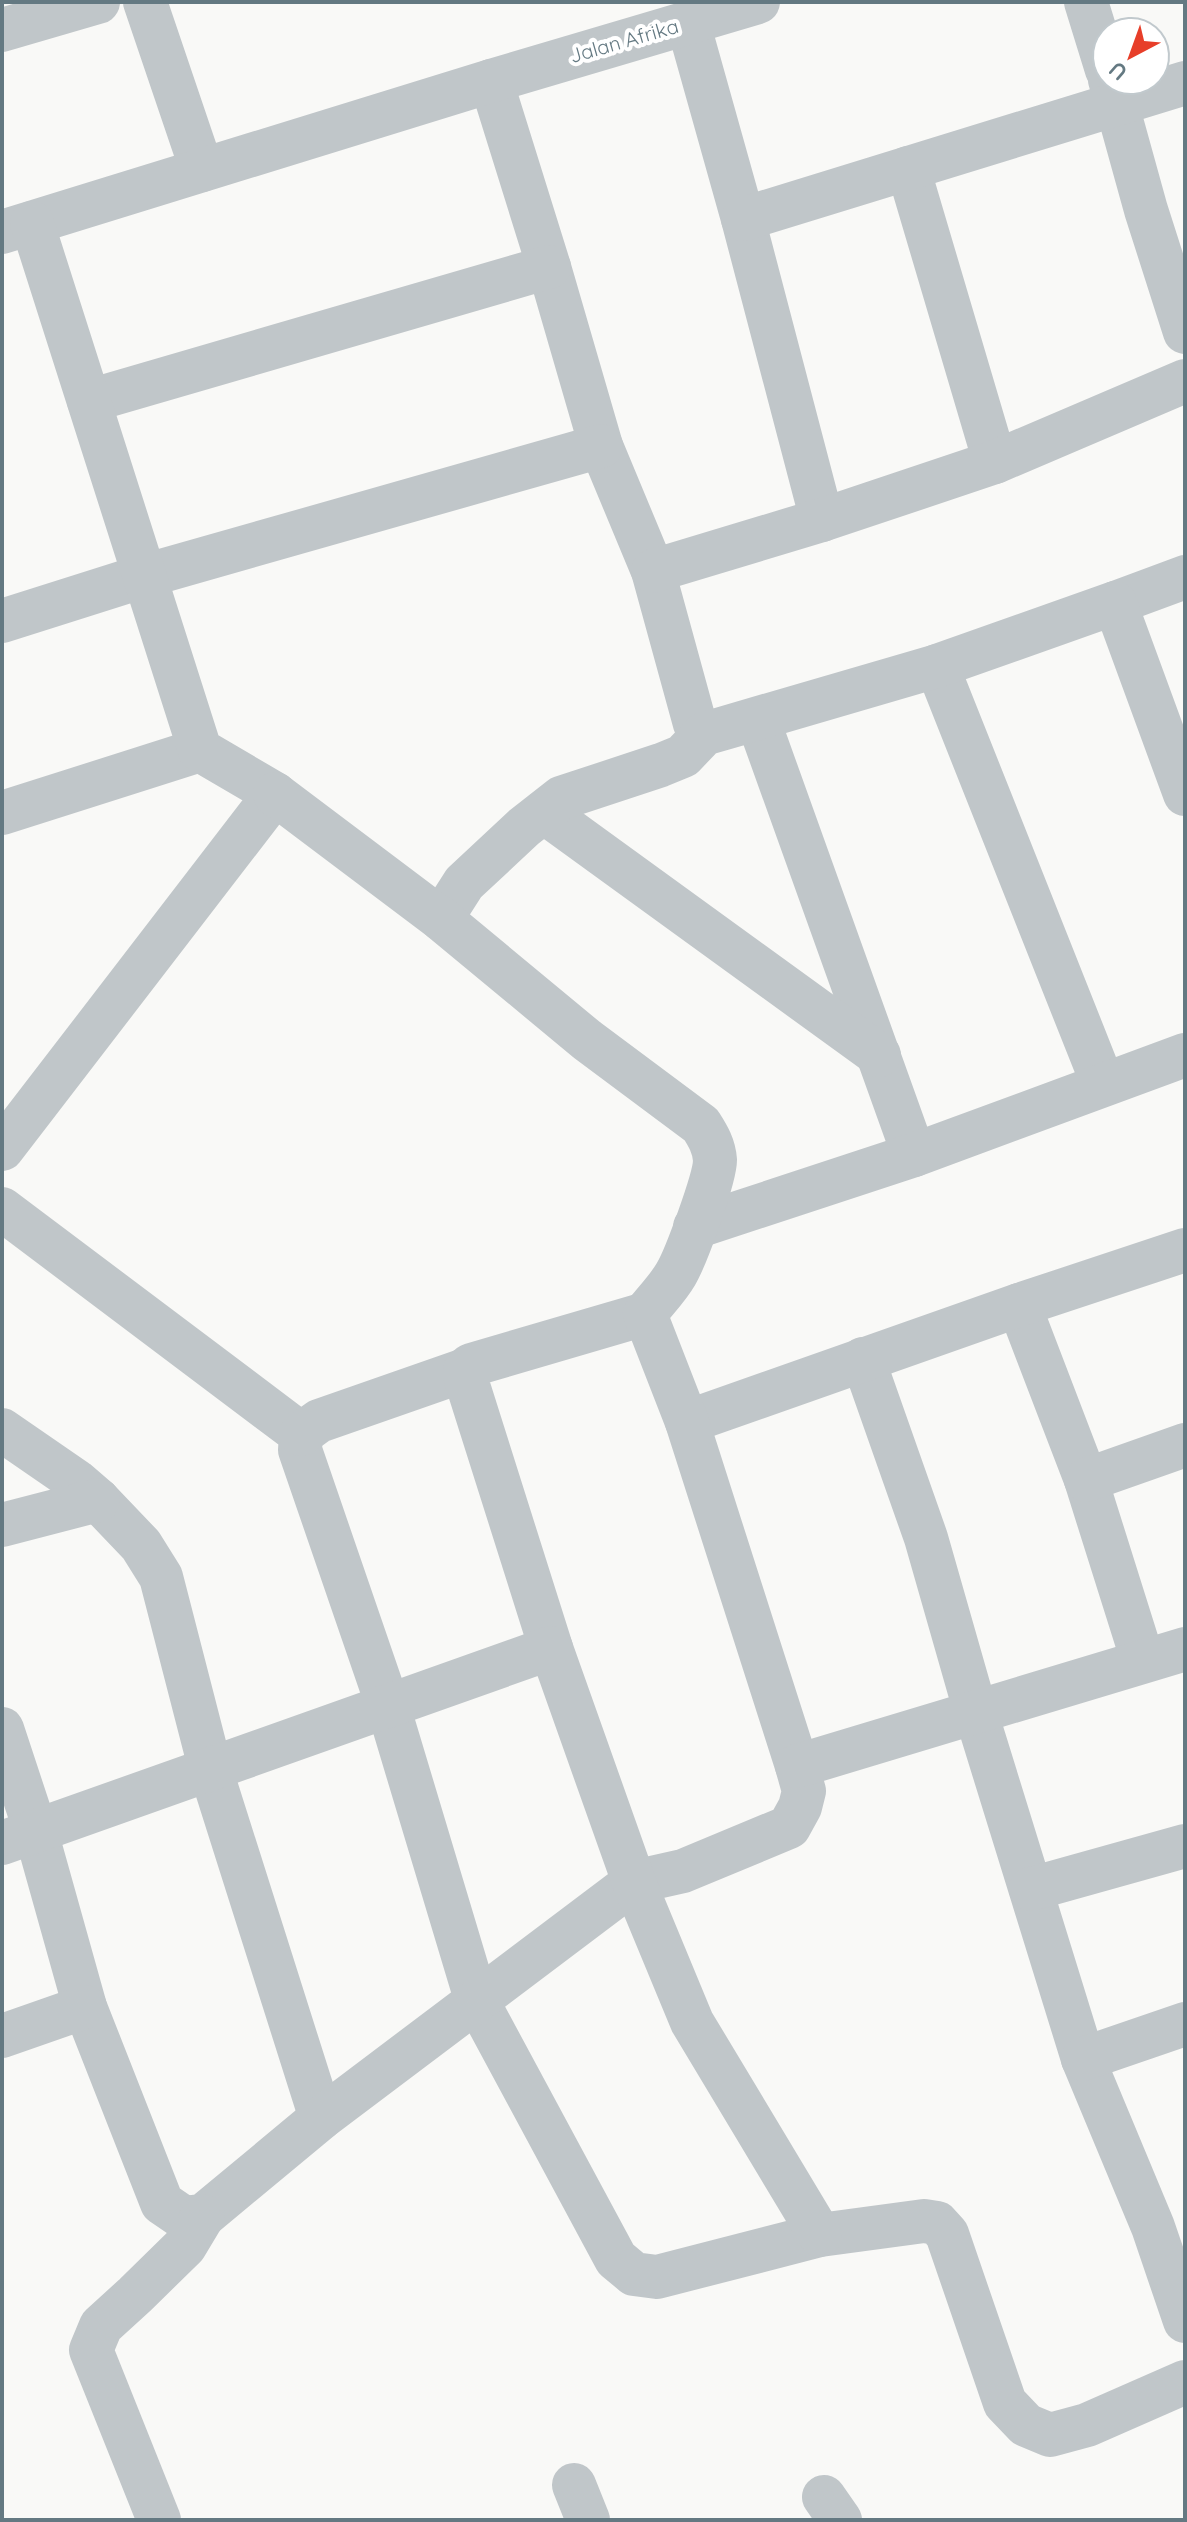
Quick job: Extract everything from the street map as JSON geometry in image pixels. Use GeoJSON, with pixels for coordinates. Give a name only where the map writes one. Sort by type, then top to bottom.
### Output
{"type":"FeatureCollection","features":[{"type":"Feature","properties":{"kind":"street"},"geometry":{"type":"LineString","coordinates":[[2,30],[98,2]]}},
{"type":"Feature","properties":{"kind":"street"},"geometry":{"type":"LineString","coordinates":[[145,2],[202,170]]}},
{"type":"Feature","properties":{"kind":"street","name":"Jalan Afrika"},"geometry":{"type":"LineString","coordinates":[[17,228],[758,2]]}},
{"type":"Feature","properties":{"kind":"street"},"geometry":{"type":"LineString","coordinates":[[688,23],[822,520]]}},
{"type":"Feature","properties":{"kind":"street"},"geometry":{"type":"LineString","coordinates":[[491,81],[601,446],[653,571],[695,724],[704,734]]}},
{"type":"Feature","properties":{"kind":"street"},"geometry":{"type":"LineString","coordinates":[[743,219],[908,168],[1091,93]]}},
{"type":"Feature","properties":{"kind":"street"},"geometry":{"type":"LineString","coordinates":[[1115,96],[1146,210],[1185,332]]}},
{"type":"Feature","properties":{"kind":"street"},"geometry":{"type":"LineString","coordinates":[[908,168],[995,462]]}},
{"type":"Feature","properties":{"kind":"street"},"geometry":{"type":"LineString","coordinates":[[17,228],[89,401],[200,750],[275,794],[441,919],[587,1040],[701,1125],[710,1139],[715,1157],[714,1169],[677,1273],[645,1314],[471,1365],[465,1370],[319,1421],[301,1434]]}},
{"type":"Feature","properties":{"kind":"street"},"geometry":{"type":"LineString","coordinates":[[89,401],[549,267]]}},
{"type":"Feature","properties":{"kind":"street"},"geometry":{"type":"LineString","coordinates":[[653,571],[822,520],[995,462],[1185,381]]}},
{"type":"Feature","properties":{"kind":"street"},"geometry":{"type":"LineString","coordinates":[[2,621],[144,576],[601,446]]}},
{"type":"Feature","properties":{"kind":"street"},"geometry":{"type":"LineString","coordinates":[[441,919],[464,883],[504,844],[561,798],[683,756],[704,734],[937,666],[1185,577]]}},
{"type":"Feature","properties":{"kind":"street"},"geometry":{"type":"LineString","coordinates":[[1115,603],[1181,768]]}},
{"type":"Feature","properties":{"kind":"street"},"geometry":{"type":"LineString","coordinates":[[937,666],[1103,1084]]}},
{"type":"Feature","properties":{"kind":"street"},"geometry":{"type":"LineString","coordinates":[[758,720],[914,1155]]}},
{"type":"Feature","properties":{"kind":"street"},"geometry":{"type":"LineString","coordinates":[[2,813],[200,750]]}},
{"type":"Feature","properties":{"kind":"street"},"geometry":{"type":"LineString","coordinates":[[2,1149],[275,794]]}},
{"type":"Feature","properties":{"kind":"street"},"geometry":{"type":"LineString","coordinates":[[544,812],[879,1055]]}},
{"type":"Feature","properties":{"kind":"street"},"geometry":{"type":"LineString","coordinates":[[695,1227],[914,1155],[1185,1055]]}},
{"type":"Feature","properties":{"kind":"street"},"geometry":{"type":"LineString","coordinates":[[2,1209],[301,1434]]}},
{"type":"Feature","properties":{"kind":"street"},"geometry":{"type":"LineString","coordinates":[[687,1422],[1185,1250]]}},
{"type":"Feature","properties":{"kind":"street"},"geometry":{"type":"LineString","coordinates":[[1019,1305],[1086,1480],[1143,1661]]}},
{"type":"Feature","properties":{"kind":"street"},"geometry":{"type":"LineString","coordinates":[[159,2520],[91,2350],[101,2326],[185,2246],[203,2216],[321,2118],[476,1999],[634,1882],[683,1871],[789,1827],[800,1807],[804,1791],[797,1766],[687,1422],[645,1314]]}},
{"type":"Feature","properties":{"kind":"street"},"geometry":{"type":"LineString","coordinates":[[863,1359],[926,1538],[976,1713],[1083,2059],[1169,2222],[1185,2321]]}},
{"type":"Feature","properties":{"kind":"street"},"geometry":{"type":"LineString","coordinates":[[465,1370],[551,1648],[634,1882],[692,2022],[820,2235]]}},
{"type":"Feature","properties":{"kind":"street"},"geometry":{"type":"LineString","coordinates":[[2,1430],[98,1500],[141,1545],[161,1577],[211,1771],[321,2118]]}},
{"type":"Feature","properties":{"kind":"street"},"geometry":{"type":"LineString","coordinates":[[301,1434],[300,1450],[388,1706],[476,1999],[616,2259],[634,2274],[657,2277],[820,2235],[924,2221],[937,2223],[947,2234],[1005,2403],[1026,2425],[1050,2435],[1087,2425],[1185,2382]]}},
{"type":"Feature","properties":{"kind":"street"},"geometry":{"type":"LineString","coordinates":[[1086,1480],[1185,1445]]}},
{"type":"Feature","properties":{"kind":"street"},"geometry":{"type":"LineString","coordinates":[[2,1525],[98,1500]]}},
{"type":"Feature","properties":{"kind":"street"},"geometry":{"type":"LineString","coordinates":[[19,1838],[551,1648]]}},
{"type":"Feature","properties":{"kind":"street"},"geometry":{"type":"LineString","coordinates":[[797,1766],[1185,1649]]}},
{"type":"Feature","properties":{"kind":"street"},"geometry":{"type":"LineString","coordinates":[[2,1729],[19,1838],[162,2203],[184,2218],[203,2216]]}},
{"type":"Feature","properties":{"kind":"street"},"geometry":{"type":"LineString","coordinates":[[1031,1889],[1185,1846]]}},
{"type":"Feature","properties":{"kind":"street"},"geometry":{"type":"LineString","coordinates":[[2,2036],[85,2007]]}},
{"type":"Feature","properties":{"kind":"street"},"geometry":{"type":"LineString","coordinates":[[1083,2059],[1185,2024]]}}]}
